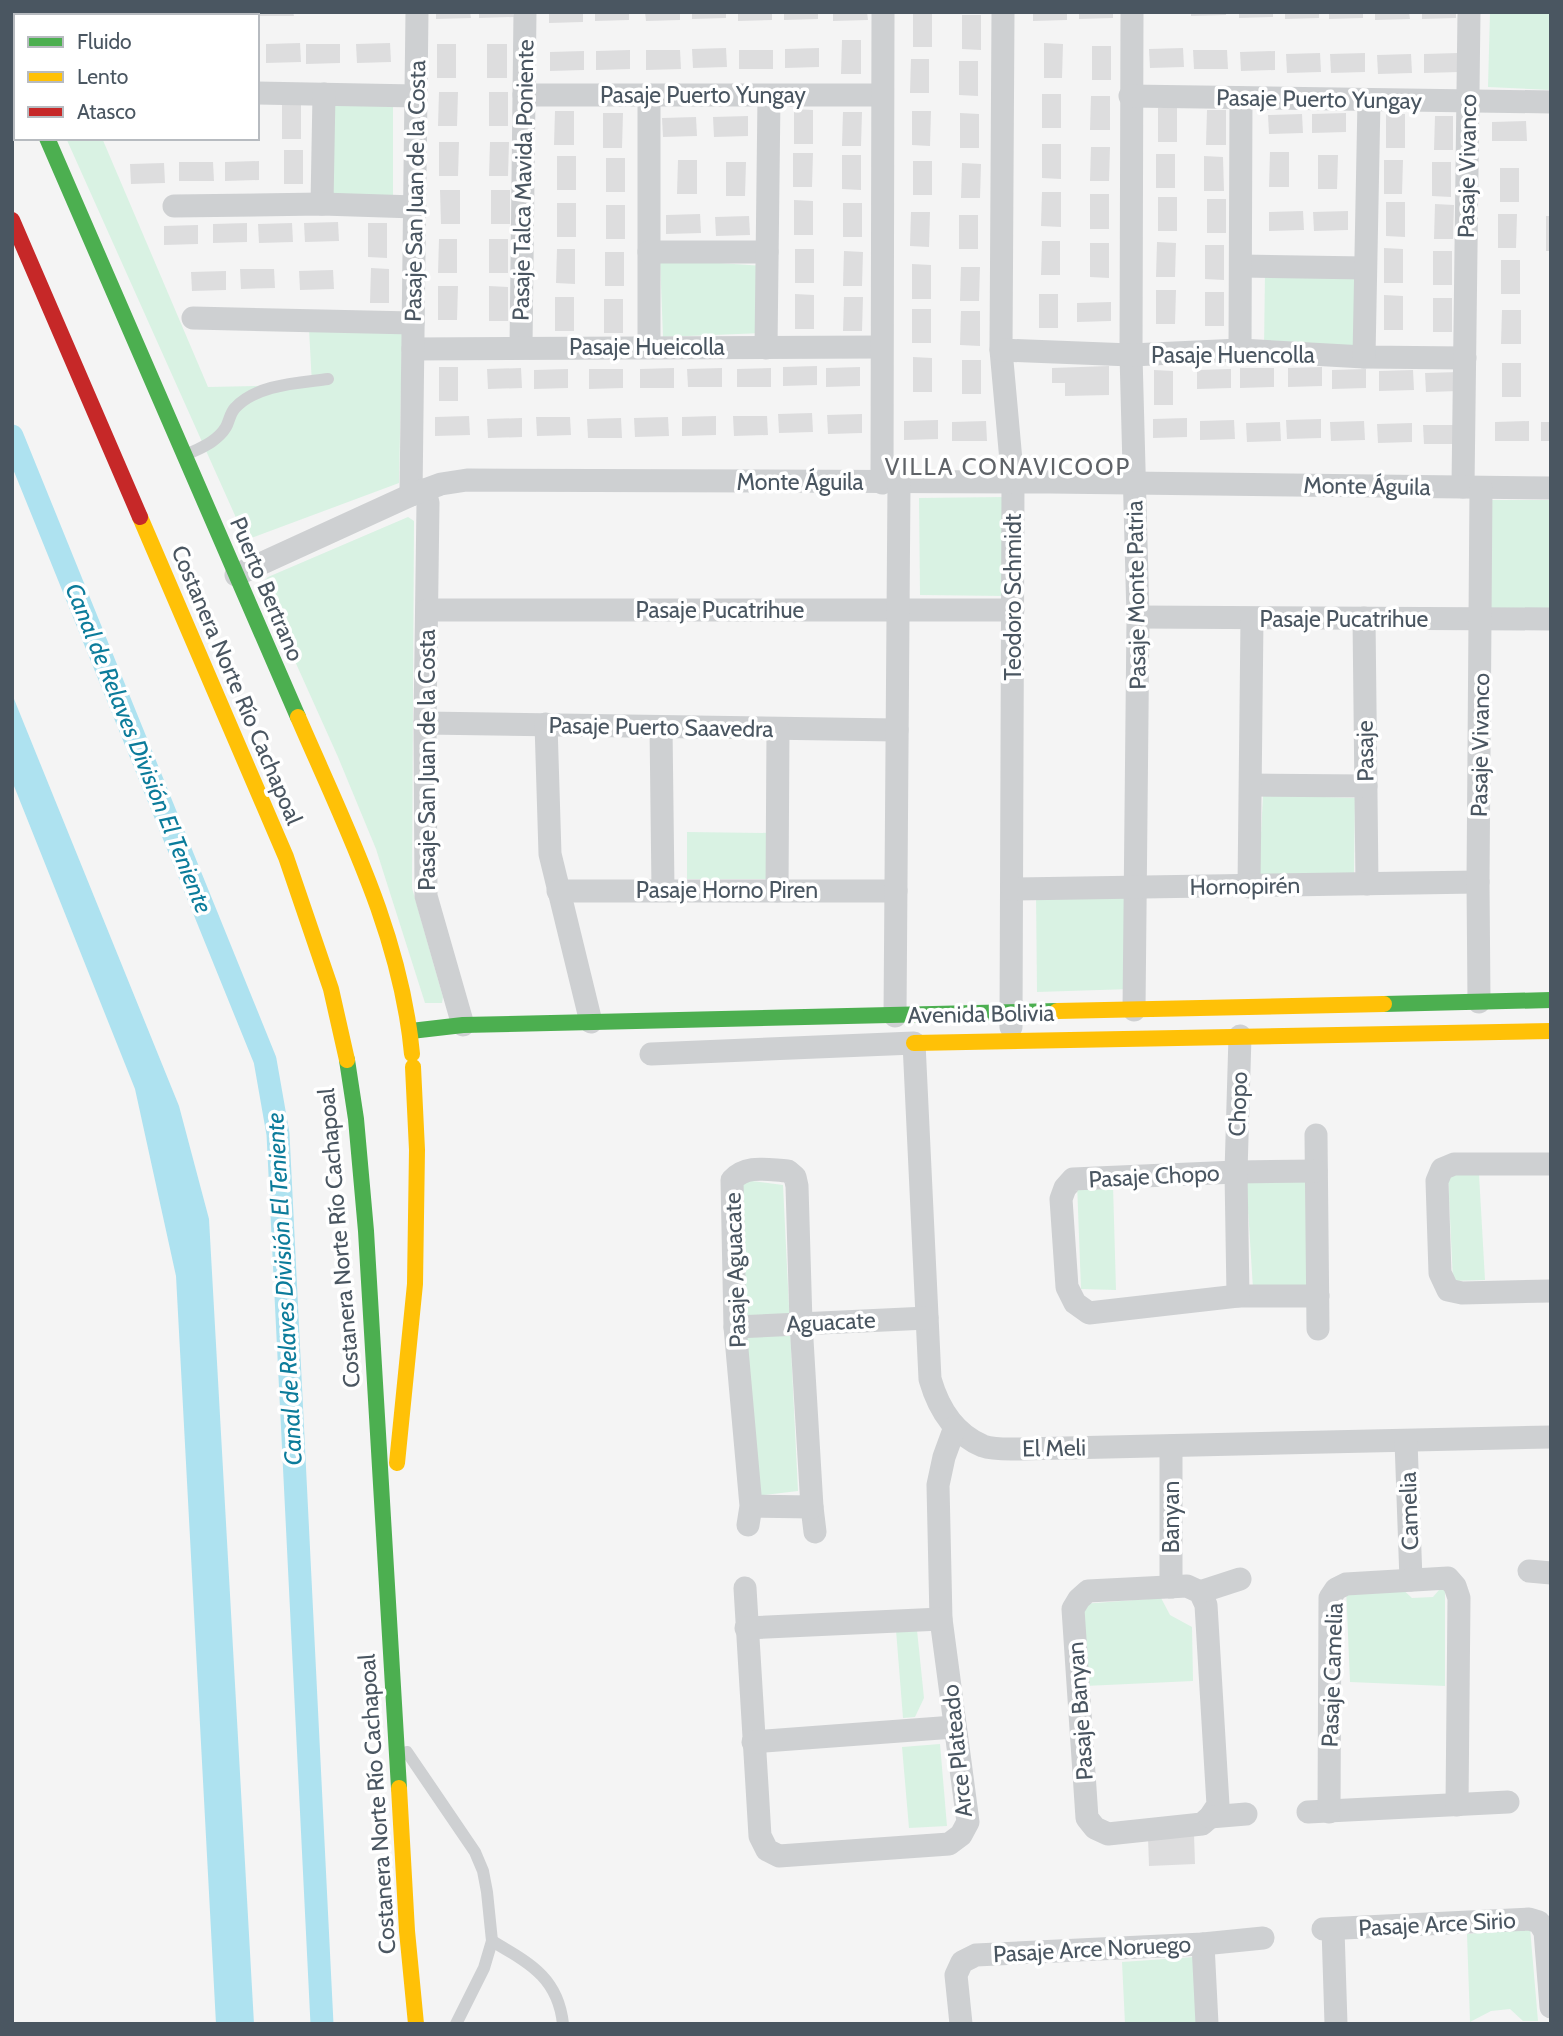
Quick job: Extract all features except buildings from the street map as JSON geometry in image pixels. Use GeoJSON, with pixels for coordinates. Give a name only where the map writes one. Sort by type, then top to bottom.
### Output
{"type":"FeatureCollection","features":[{"type":"Feature","properties":{"kind":"street","name":"Pasaje San Juan de la Costa"},"geometry":{"type":"LineString","coordinates":[[417,12],[413,349],[418,493],[428,503],[426,896],[463,1025]]}},
{"type":"Feature","properties":{"kind":"street","name":"Pasaje Talca Mavida Poniente"},"geometry":{"type":"LineString","coordinates":[[521,347],[525,12]]}},
{"type":"Feature","properties":{"kind":"street"},"geometry":{"type":"LineString","coordinates":[[883,12],[881,347],[898,610],[895,1016]]}},
{"type":"Feature","properties":{"kind":"street","name":"Teodoro Schmidt"},"geometry":{"type":"LineString","coordinates":[[1003,12],[1001,350],[1013,483],[1011,1042]]}},
{"type":"Feature","properties":{"kind":"street","name":"Pasaje Monte Patria"},"geometry":{"type":"LineString","coordinates":[[1132,12],[1131,355],[1138,617],[1134,1010]]}},
{"type":"Feature","properties":{"kind":"street","name":"Pasaje Vivanco"},"geometry":{"type":"LineString","coordinates":[[1469,12],[1465,358],[1482,619],[1479,1002]]}},
{"type":"Feature","properties":{"kind":"street"},"geometry":{"type":"LineString","coordinates":[[259,93],[416,96]]}},
{"type":"Feature","properties":{"kind":"street"},"geometry":{"type":"LineString","coordinates":[[322,204],[324,94]]}},
{"type":"Feature","properties":{"kind":"street","name":"Pasaje Puerto Yungay"},"geometry":{"type":"LineString","coordinates":[[524,95],[881,95]]}},
{"type":"Feature","properties":{"kind":"street"},"geometry":{"type":"LineString","coordinates":[[649,95],[649,346]]}},
{"type":"Feature","properties":{"kind":"street"},"geometry":{"type":"LineString","coordinates":[[766,348],[769,96]]}},
{"type":"Feature","properties":{"kind":"street","name":"Pasaje Puerto Yungay"},"geometry":{"type":"LineString","coordinates":[[1130,96],[1551,102]]}},
{"type":"Feature","properties":{"kind":"street"},"geometry":{"type":"LineString","coordinates":[[1240,350],[1241,98]]}},
{"type":"Feature","properties":{"kind":"street"},"geometry":{"type":"LineString","coordinates":[[1364,357],[1369,100]]}},
{"type":"Feature","properties":{"kind":"street","name":"Puerto Bertrano"},"geometry":{"type":"LineString","coordinates":[[48,140],[366,874],[394,954],[411,1031],[417,1150],[415,1284],[386,1586]]}},
{"type":"Feature","properties":{"kind":"street"},"geometry":{"type":"LineString","coordinates":[[174,206],[322,204],[415,207]]}},
{"type":"Feature","properties":{"kind":"street","name":"Costanera Norte Río Cachapoal"},"geometry":{"type":"LineString","coordinates":[[12,220],[258,788],[301,897],[331,989],[344,1042],[362,1175],[407,1931],[416,2024]]}},
{"type":"Feature","properties":{"kind":"street"},"geometry":{"type":"LineString","coordinates":[[649,252],[767,252]]}},
{"type":"Feature","properties":{"kind":"street"},"geometry":{"type":"LineString","coordinates":[[1241,266],[1365,268]]}},
{"type":"Feature","properties":{"kind":"street"},"geometry":{"type":"LineString","coordinates":[[193,318],[413,323]]}},
{"type":"Feature","properties":{"kind":"street","name":"Pasaje Hueicolla"},"geometry":{"type":"LineString","coordinates":[[413,349],[881,347]]}},
{"type":"Feature","properties":{"kind":"street","name":"Pasaje Huencolla"},"geometry":{"type":"LineString","coordinates":[[1001,350],[1131,355],[1240,350],[1364,357],[1465,358]]}},
{"type":"Feature","properties":{"kind":"street","name":"Monte Águila"},"geometry":{"type":"LineString","coordinates":[[236,575],[418,493],[441,484],[467,480],[1551,488]]}},
{"type":"Feature","properties":{"kind":"street","name":"Pasaje Pucatrihue"},"geometry":{"type":"LineString","coordinates":[[426,610],[1013,610]]}},
{"type":"Feature","properties":{"kind":"street","name":"Pasaje Pucatrihue"},"geometry":{"type":"LineString","coordinates":[[1138,617],[1551,620]]}},
{"type":"Feature","properties":{"kind":"street","name":"Pasaje"},"geometry":{"type":"LineString","coordinates":[[1364,618],[1367,884]]}},
{"type":"Feature","properties":{"kind":"street"},"geometry":{"type":"LineString","coordinates":[[1249,887],[1252,619]]}},
{"type":"Feature","properties":{"kind":"street","name":"Pasaje Puerto Saavedra"},"geometry":{"type":"LineString","coordinates":[[425,723],[897,730]]}},
{"type":"Feature","properties":{"kind":"street"},"geometry":{"type":"LineString","coordinates":[[546,724],[550,854],[591,1022]]}},
{"type":"Feature","properties":{"kind":"street"},"geometry":{"type":"LineString","coordinates":[[661,727],[663,889]]}},
{"type":"Feature","properties":{"kind":"street"},"geometry":{"type":"LineString","coordinates":[[777,891],[778,729]]}},
{"type":"Feature","properties":{"kind":"street"},"geometry":{"type":"LineString","coordinates":[[1251,785],[1366,786]]}},
{"type":"Feature","properties":{"kind":"street","name":"Hornopirén"},"geometry":{"type":"LineString","coordinates":[[1012,889],[1478,882]]}},
{"type":"Feature","properties":{"kind":"street","name":"Pasaje Horno Piren"},"geometry":{"type":"LineString","coordinates":[[558,891],[896,891]]}},
{"type":"Feature","properties":{"kind":"street","name":"Avenida Bolivia"},"geometry":{"type":"LineString","coordinates":[[411,1031],[463,1025],[1551,1000]]}},
{"type":"Feature","properties":{"kind":"street","name":"Avenida Bolivia"},"geometry":{"type":"LineString","coordinates":[[651,1054],[914,1043],[1551,1031]]}},
{"type":"Feature","properties":{"kind":"street","name":"Chopo"},"geometry":{"type":"LineString","coordinates":[[1236,1172],[1240,1036]]}},
{"type":"Feature","properties":{"kind":"street","name":"El Meli"},"geometry":{"type":"LineString","coordinates":[[914,1043],[930,1379],[944,1413],[955,1427],[972,1440],[990,1447],[1021,1449],[1551,1437]]}},
{"type":"Feature","properties":{"kind":"street"},"geometry":{"type":"LineString","coordinates":[[1316,1135],[1318,1329]]}},
{"type":"Feature","properties":{"kind":"street"},"geometry":{"type":"LineString","coordinates":[[1551,1164],[1454,1164],[1442,1170],[1437,1181],[1440,1273],[1448,1290],[1462,1293],[1551,1291]]}},
{"type":"Feature","properties":{"kind":"street","name":"Pasaje Aguacate"},"geometry":{"type":"LineString","coordinates":[[812,1507],[750,1516],[735,1327],[732,1180],[748,1169],[788,1171],[795,1177],[797,1186],[801,1323],[815,1532]]}},
{"type":"Feature","properties":{"kind":"street","name":"Pasaje Chopo"},"geometry":{"type":"LineString","coordinates":[[1316,1171],[1073,1180],[1065,1188],[1061,1199],[1068,1287],[1075,1303],[1089,1313],[1238,1296],[1318,1296]]}},
{"type":"Feature","properties":{"kind":"street","name":"Pasaje Chopo"},"geometry":{"type":"LineString","coordinates":[[1236,1172],[1238,1296]]}},
{"type":"Feature","properties":{"kind":"street","name":"Aguacate"},"geometry":{"type":"LineString","coordinates":[[735,1327],[927,1318]]}},
{"type":"Feature","properties":{"kind":"street","name":"Arce Plateado"},"geometry":{"type":"LineString","coordinates":[[753,1742],[760,1836],[767,1850],[779,1856],[949,1844],[961,1835],[968,1822],[942,1619],[938,1485],[944,1457],[955,1427]]}},
{"type":"Feature","properties":{"kind":"street","name":"Camelia"},"geometry":{"type":"LineString","coordinates":[[1406,1441],[1411,1580]]}},
{"type":"Feature","properties":{"kind":"street","name":"Banyan"},"geometry":{"type":"LineString","coordinates":[[1171,1446],[1171,1587]]}},
{"type":"Feature","properties":{"kind":"street","name":"Pasaje Camelia"},"geometry":{"type":"LineString","coordinates":[[1458,1805],[1460,1598],[1455,1586],[1448,1578],[1346,1584],[1336,1589],[1330,1598],[1319,1812],[1458,1805],[1508,1802]]}},
{"type":"Feature","properties":{"kind":"street","name":"Pasaje Banyan"},"geometry":{"type":"LineString","coordinates":[[1240,1579],[1199,1592],[1187,1586],[1088,1591],[1073,1609],[1087,1818],[1095,1828],[1108,1834],[1202,1824],[1210,1817],[1246,1814]]}},
{"type":"Feature","properties":{"kind":"street"},"geometry":{"type":"LineString","coordinates":[[745,1588],[753,1742],[954,1727]]}},
{"type":"Feature","properties":{"kind":"street"},"geometry":{"type":"LineString","coordinates":[[1199,1592],[1206,1605],[1218,1805],[1210,1817]]}},
{"type":"Feature","properties":{"kind":"street"},"geometry":{"type":"LineString","coordinates":[[746,1628],[942,1619]]}},
{"type":"Feature","properties":{"kind":"street","name":"Pasaje Arce Sirio"},"geometry":{"type":"LineString","coordinates":[[1336,2024],[1328,1929],[1529,1919],[1539,1922],[1545,1932],[1551,2007]]}},
{"type":"Feature","properties":{"kind":"street","name":"Pasaje Arce Noruego"},"geometry":{"type":"LineString","coordinates":[[961,2024],[956,1975],[962,1962],[976,1955],[1203,1944],[1263,1938]]}},
{"type":"Feature","properties":{"kind":"street","name":"Pasaje Arce Noruego"},"geometry":{"type":"LineString","coordinates":[[1203,1944],[1207,2024]]}},
{"type":"Feature","properties":{"kind":"lane"},"geometry":{"type":"LineString","coordinates":[[186,456],[215,440],[224,431],[235,408],[255,395],[277,386],[328,379]]}},
{"type":"Feature","properties":{"kind":"lane"},"geometry":{"type":"LineString","coordinates":[[395,1735],[475,1852],[483,1871],[492,1941],[484,1968],[456,2024]]}},
{"type":"Feature","properties":{"kind":"lane"},"geometry":{"type":"LineString","coordinates":[[492,1941],[534,1966],[552,1986],[562,2011],[563,2024]]}},
{"type":"Feature","properties":{"kind":"green space"},"geometry":{"type":"Polygon","coordinates":[[[1490,12],[1551,12],[1551,90],[1488,87],[1490,12]]]}},
{"type":"Feature","properties":{"kind":"green space"},"geometry":{"type":"Polygon","coordinates":[[[330,104],[393,104],[393,199],[331,199],[330,104]]]}},
{"type":"Feature","properties":{"kind":"green space"},"geometry":{"type":"Polygon","coordinates":[[[67,140],[103,140],[208,387],[312,385],[309,329],[402,333],[399,483],[246,540],[67,140]]]}},
{"type":"Feature","properties":{"kind":"green space"},"geometry":{"type":"Polygon","coordinates":[[[660,259],[764,266],[763,333],[663,337],[660,259]]]}},
{"type":"Feature","properties":{"kind":"green space"},"geometry":{"type":"Polygon","coordinates":[[[1265,272],[1355,273],[1354,350],[1264,349],[1265,272]]]}},
{"type":"Feature","properties":{"kind":"green space"},"geometry":{"type":"Polygon","coordinates":[[[1004,497],[1006,596],[920,595],[919,498],[1004,497]]]}},
{"type":"Feature","properties":{"kind":"green space"},"geometry":{"type":"Polygon","coordinates":[[[1490,500],[1551,500],[1551,613],[1490,611],[1490,500]]]}},
{"type":"Feature","properties":{"kind":"green space"},"geometry":{"type":"Polygon","coordinates":[[[408,517],[414,521],[412,888],[443,997],[442,1003],[425,1003],[376,849],[263,590],[263,582],[268,577],[408,517]]]}},
{"type":"Feature","properties":{"kind":"green space"},"geometry":{"type":"Polygon","coordinates":[[[1263,795],[1355,798],[1354,874],[1259,874],[1263,795]]]}},
{"type":"Feature","properties":{"kind":"green space"},"geometry":{"type":"Polygon","coordinates":[[[687,832],[774,833],[778,879],[687,879],[687,832]]]}},
{"type":"Feature","properties":{"kind":"green space"},"geometry":{"type":"Polygon","coordinates":[[[1036,893],[1133,893],[1131,989],[1037,992],[1036,893]]]}},
{"type":"Feature","properties":{"kind":"green space"},"geometry":{"type":"Polygon","coordinates":[[[1479,1174],[1485,1280],[1453,1281],[1448,1175],[1479,1174]]]}},
{"type":"Feature","properties":{"kind":"green space"},"geometry":{"type":"Polygon","coordinates":[[[1307,1175],[1308,1289],[1253,1289],[1246,1176],[1307,1175]]]}},
{"type":"Feature","properties":{"kind":"green space"},"geometry":{"type":"Polygon","coordinates":[[[736,1179],[783,1185],[798,1491],[755,1496],[736,1179]]]}},
{"type":"Feature","properties":{"kind":"green space"},"geometry":{"type":"Polygon","coordinates":[[[1077,1183],[1113,1185],[1116,1290],[1081,1289],[1077,1183]]]}},
{"type":"Feature","properties":{"kind":"green space"},"geometry":{"type":"Polygon","coordinates":[[[1445,1583],[1445,1686],[1350,1682],[1346,1587],[1399,1586],[1412,1598],[1433,1597],[1445,1583]]]}},
{"type":"Feature","properties":{"kind":"green space"},"geometry":{"type":"Polygon","coordinates":[[[1161,1598],[1170,1615],[1192,1627],[1193,1681],[1085,1686],[1082,1604],[1161,1598]]]}},
{"type":"Feature","properties":{"kind":"green space"},"geometry":{"type":"Polygon","coordinates":[[[896,1630],[917,1630],[924,1698],[915,1717],[903,1718],[896,1630]]]}},
{"type":"Feature","properties":{"kind":"green space"},"geometry":{"type":"Polygon","coordinates":[[[940,1744],[947,1826],[909,1828],[902,1747],[940,1744]]]}},
{"type":"Feature","properties":{"kind":"green space"},"geometry":{"type":"Polygon","coordinates":[[[1530,1928],[1538,2021],[1523,2021],[1510,2009],[1491,2011],[1470,2022],[1467,1934],[1530,1928]]]}},
{"type":"Feature","properties":{"kind":"green space"},"geometry":{"type":"Polygon","coordinates":[[[1194,1957],[1197,2024],[1125,2024],[1122,1962],[1194,1957]]]}},
{"type":"Feature","properties":{"kind":"water"},"geometry":{"type":"Polygon","coordinates":[[[12,694],[179,1106],[209,1219],[254,2024],[216,2024],[176,1276],[135,1089],[12,781],[12,694]]]}},
{"type":"Feature","properties":{"kind":"waterway","name":"Canal de Relaves División El Teniente"},"geometry":{"type":"LineString","coordinates":[[12,436],[265,1060],[278,1134],[322,2024]]}},
{"type":"Feature","properties":{"kind":"traffic: fast"},"geometry":{"type":"LineString","coordinates":[[12,61],[14,64]]}},
{"type":"Feature","properties":{"kind":"traffic: fast"},"geometry":{"type":"LineString","coordinates":[[48,140],[298,717]]}},
{"type":"Feature","properties":{"kind":"traffic: fast"},"geometry":{"type":"LineString","coordinates":[[1384,1004],[1551,1000]]}},
{"type":"Feature","properties":{"kind":"traffic: fast"},"geometry":{"type":"LineString","coordinates":[[411,1031],[463,1025],[1057,1011]]}},
{"type":"Feature","properties":{"kind":"traffic: fast"},"geometry":{"type":"LineString","coordinates":[[347,1060],[356,1119],[366,1231],[399,1788]]}},
{"type":"Feature","properties":{"kind":"traffic: slow"},"geometry":{"type":"LineString","coordinates":[[140,517],[286,857],[331,989],[347,1060]]}},
{"type":"Feature","properties":{"kind":"traffic: slow"},"geometry":{"type":"LineString","coordinates":[[298,717],[352,840],[383,923],[406,1010],[412,1054]]}},
{"type":"Feature","properties":{"kind":"traffic: slow"},"geometry":{"type":"LineString","coordinates":[[1057,1011],[1384,1004]]}},
{"type":"Feature","properties":{"kind":"traffic: slow"},"geometry":{"type":"LineString","coordinates":[[914,1043],[1551,1031]]}},
{"type":"Feature","properties":{"kind":"traffic: slow"},"geometry":{"type":"LineString","coordinates":[[397,1463],[415,1284],[417,1150],[413,1067]]}},
{"type":"Feature","properties":{"kind":"traffic: slow"},"geometry":{"type":"LineString","coordinates":[[399,1788],[407,1931],[416,2024]]}},
{"type":"Feature","properties":{"kind":"traffic: jam"},"geometry":{"type":"LineString","coordinates":[[12,220],[140,517]]}},
{"type":"Feature","properties":{"kind":"district","name":"VILLA CONAVICOOP"},"geometry":{"type":"Point","coordinates":[1008,466]}}]}
